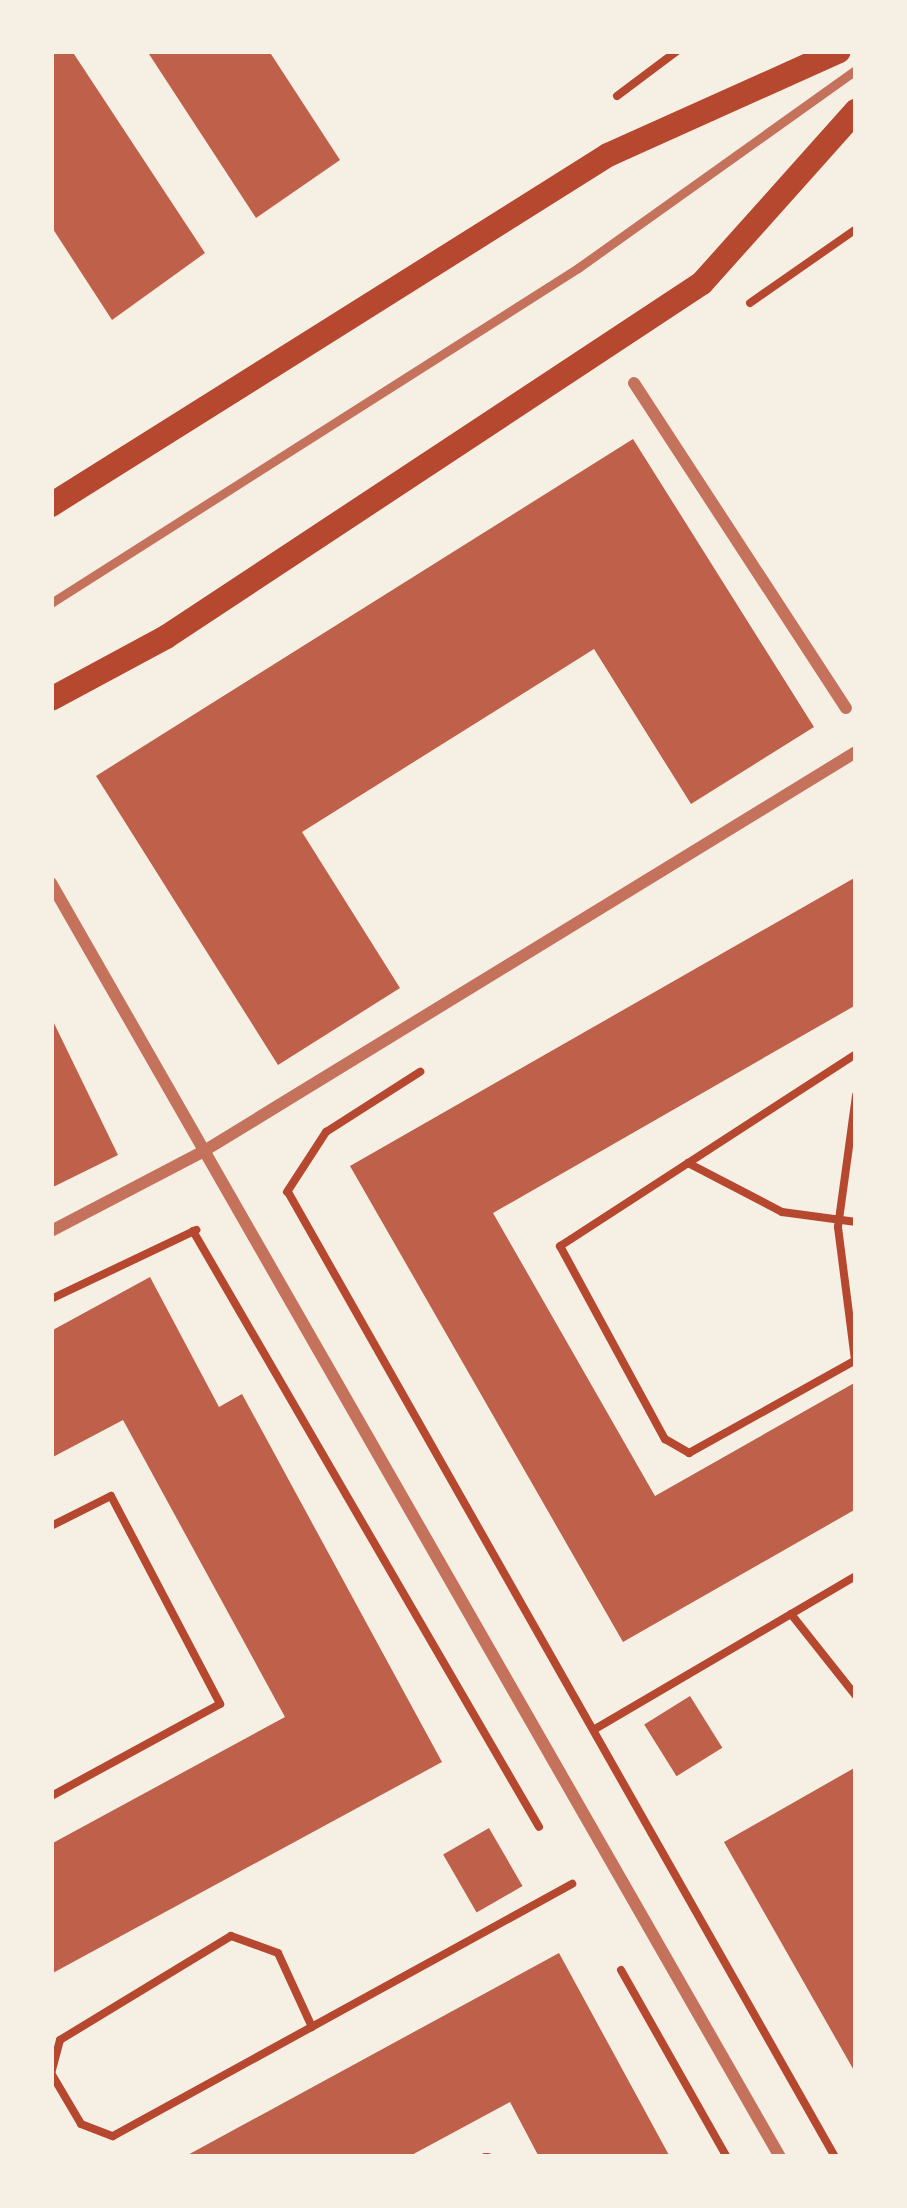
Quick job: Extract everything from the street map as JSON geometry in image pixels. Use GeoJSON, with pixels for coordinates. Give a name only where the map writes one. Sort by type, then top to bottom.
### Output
{"type":"FeatureCollection","features":[{"type":"Feature","properties":{"kind":"main road"},"geometry":{"type":"LineString","coordinates":[[51,505],[608,155],[839,51]]}},
{"type":"Feature","properties":{"kind":"main road"},"geometry":{"type":"LineString","coordinates":[[51,700],[166,637],[702,283],[856,111]]}},
{"type":"Feature","properties":{"kind":"street"},"geometry":{"type":"LineString","coordinates":[[634,383],[846,708]]}},
{"type":"Feature","properties":{"kind":"street"},"geometry":{"type":"LineString","coordinates":[[51,1231],[204,1151],[856,752]]}},
{"type":"Feature","properties":{"kind":"street"},"geometry":{"type":"LineString","coordinates":[[51,883],[780,2157]]}},
{"type":"Feature","properties":{"kind":"lane"},"geometry":{"type":"LineString","coordinates":[[51,603],[578,268],[856,70]]}},
{"type":"Feature","properties":{"kind":"path"},"geometry":{"type":"LineString","coordinates":[[856,1054],[560,1246],[665,1438],[689,1453],[855,1360],[838,1227],[856,1095]]}},
{"type":"Feature","properties":{"kind":"path"},"geometry":{"type":"LineString","coordinates":[[51,1299],[288,1192],[326,1132],[444,1056]]}},
{"type":"Feature","properties":{"kind":"path"},"geometry":{"type":"LineString","coordinates":[[688,1163],[838,1227],[856,1222]]}},
{"type":"Feature","properties":{"kind":"path"},"geometry":{"type":"LineString","coordinates":[[288,1192],[835,2157]]}},
{"type":"Feature","properties":{"kind":"path"},"geometry":{"type":"LineString","coordinates":[[193,1231],[548,1843]]}},
{"type":"Feature","properties":{"kind":"path"},"geometry":{"type":"LineString","coordinates":[[51,1526],[111,1496],[220,1704],[51,1796]]}},
{"type":"Feature","properties":{"kind":"path"},"geometry":{"type":"LineString","coordinates":[[595,1729],[856,1576]]}},
{"type":"Feature","properties":{"kind":"path"},"geometry":{"type":"LineString","coordinates":[[791,1614],[856,1696]]}},
{"type":"Feature","properties":{"kind":"path"},"geometry":{"type":"LineString","coordinates":[[560,1863],[583,1903]]}},
{"type":"Feature","properties":{"kind":"path"},"geometry":{"type":"LineString","coordinates":[[312,2026],[278,1953],[231,1936],[60,2040],[51,2073],[81,2124],[113,2136],[572,1884]]}},
{"type":"Feature","properties":{"kind":"path"},"geometry":{"type":"LineString","coordinates":[[616,1962],[727,2157]]}},
{"type":"Feature","properties":{"kind":"building"},"geometry":{"type":"Polygon","coordinates":[[[51,51],[72,51],[205,253],[112,320],[51,226],[51,51]]]}},
{"type":"Feature","properties":{"kind":"building"},"geometry":{"type":"Polygon","coordinates":[[[147,51],[269,51],[340,160],[256,218],[147,51]]]}},
{"type":"Feature","properties":{"kind":"building"},"geometry":{"type":"Polygon","coordinates":[[[633,439],[814,727],[691,804],[594,649],[302,832],[400,988],[278,1065],[96,776],[633,439]]]}},
{"type":"Feature","properties":{"kind":"building"},"geometry":{"type":"Polygon","coordinates":[[[856,877],[856,1005],[493,1213],[655,1496],[856,1382],[856,1509],[623,1642],[350,1166],[856,877]]]}},
{"type":"Feature","properties":{"kind":"building"},"geometry":{"type":"Polygon","coordinates":[[[51,1017],[118,1155],[51,1188],[51,1017]]]}},
{"type":"Feature","properties":{"kind":"building"},"geometry":{"type":"Polygon","coordinates":[[[150,1277],[219,1407],[242,1394],[442,1762],[51,1974],[51,1844],[285,1717],[123,1420],[51,1458],[51,1331],[150,1277]]]}},
{"type":"Feature","properties":{"kind":"building"},"geometry":{"type":"Polygon","coordinates":[[[690,1696],[722,1748],[677,1776],[644,1725],[690,1696]]]}},
{"type":"Feature","properties":{"kind":"building"},"geometry":{"type":"Polygon","coordinates":[[[856,1767],[856,2074],[724,1842],[856,1767]]]}},
{"type":"Feature","properties":{"kind":"building"},"geometry":{"type":"Polygon","coordinates":[[[489,1828],[522,1886],[477,1913],[443,1854],[489,1828]]]}},
{"type":"Feature","properties":{"kind":"building"},"geometry":{"type":"Polygon","coordinates":[[[559,1953],[670,2157],[539,2157],[510,2102],[408,2157],[184,2157],[559,1953]]]}}]}
